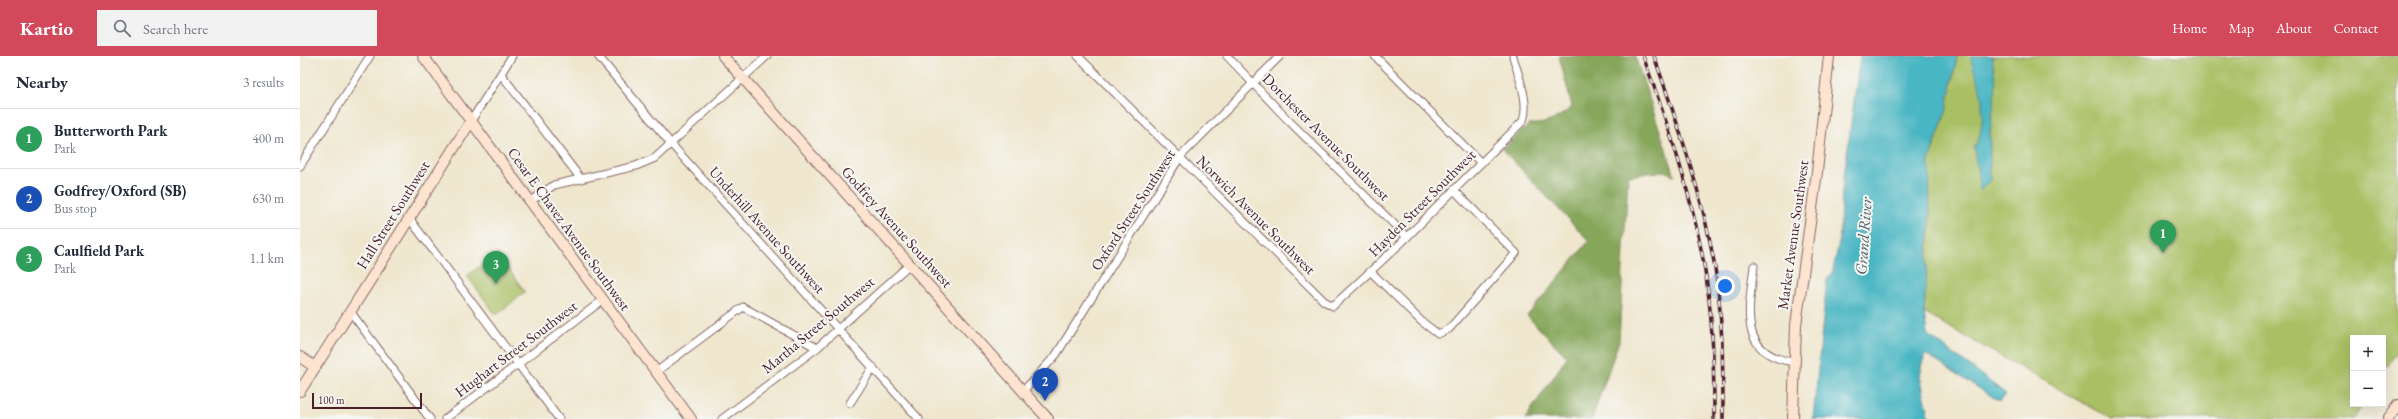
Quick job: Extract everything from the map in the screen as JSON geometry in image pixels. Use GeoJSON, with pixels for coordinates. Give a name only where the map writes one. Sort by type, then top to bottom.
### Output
{"type":"FeatureCollection","features":[{"type":"Feature","properties":{"kind":"main road","name":"Cesar E Chavez Avenue Southwest"},"geometry":{"type":"LineString","coordinates":[[423,56],[692,419]]}},
{"type":"Feature","properties":{"kind":"main road","name":"Godfrey Avenue Southwest"},"geometry":{"type":"LineString","coordinates":[[723,56],[1048,419]]}},
{"type":"Feature","properties":{"kind":"main road","name":"Market Avenue Southwest"},"geometry":{"type":"LineString","coordinates":[[1793,419],[1793,362],[1799,290],[1817,172],[1829,56]]}},
{"type":"Feature","properties":{"kind":"main road","name":"Hall Street Southwest"},"geometry":{"type":"LineString","coordinates":[[300,391],[471,121]]}},
{"type":"Feature","properties":{"kind":"main road"},"geometry":{"type":"LineString","coordinates":[[300,357],[315,367]]}},
{"type":"Feature","properties":{"kind":"main road"},"geometry":{"type":"LineString","coordinates":[[2388,419],[2398,405]]}},
{"type":"Feature","properties":{"kind":"street"},"geometry":{"type":"LineString","coordinates":[[300,166],[370,56]]}},
{"type":"Feature","properties":{"kind":"street","name":"Hall Street Southwest"},"geometry":{"type":"LineString","coordinates":[[471,121],[512,56]]}},
{"type":"Feature","properties":{"kind":"street","name":"Underhill Avenue Southwest"},"geometry":{"type":"LineString","coordinates":[[598,56],[672,145],[919,419]]}},
{"type":"Feature","properties":{"kind":"street"},"geometry":{"type":"LineString","coordinates":[[531,201],[554,185],[636,166],[655,158],[672,145],[767,56]]}},
{"type":"Feature","properties":{"kind":"street","name":"Norwich Avenue Southwest"},"geometry":{"type":"LineString","coordinates":[[1078,56],[1324,301],[1333,306]]}},
{"type":"Feature","properties":{"kind":"street","name":"Dorchester Avenue Southwest"},"geometry":{"type":"LineString","coordinates":[[1227,56],[1288,120],[1407,237]]}},
{"type":"Feature","properties":{"kind":"street","name":"Oxford Street Southwest"},"geometry":{"type":"LineString","coordinates":[[1023,391],[1056,355],[1180,157],[1280,56]]}},
{"type":"Feature","properties":{"kind":"street"},"geometry":{"type":"LineString","coordinates":[[1374,56],[1481,163]]}},
{"type":"Feature","properties":{"kind":"street","name":"Hayden Street Southwest"},"geometry":{"type":"LineString","coordinates":[[1333,306],[1371,272],[1519,126],[1525,114],[1525,102],[1512,56]]}},
{"type":"Feature","properties":{"kind":"street"},"geometry":{"type":"LineString","coordinates":[[501,74],[581,179]]}},
{"type":"Feature","properties":{"kind":"street"},"geometry":{"type":"LineString","coordinates":[[1371,272],[1421,322],[1438,334],[1449,329],[1516,253],[1454,190]]}},
{"type":"Feature","properties":{"kind":"street"},"geometry":{"type":"LineString","coordinates":[[409,218],[559,419]]}},
{"type":"Feature","properties":{"kind":"street","name":"Martha Street Southwest"},"geometry":{"type":"LineString","coordinates":[[722,419],[817,348],[910,264]]}},
{"type":"Feature","properties":{"kind":"street"},"geometry":{"type":"LineString","coordinates":[[1754,266],[1749,323],[1752,334],[1757,345],[1772,357],[1793,362]]}},
{"type":"Feature","properties":{"kind":"street","name":"Hughart Street Southwest"},"geometry":{"type":"LineString","coordinates":[[445,419],[603,300]]}},
{"type":"Feature","properties":{"kind":"street"},"geometry":{"type":"LineString","coordinates":[[656,372],[743,307],[817,348]]}},
{"type":"Feature","properties":{"kind":"street"},"geometry":{"type":"LineString","coordinates":[[350,312],[430,419]]}},
{"type":"Feature","properties":{"kind":"street"},"geometry":{"type":"LineString","coordinates":[[850,403],[873,367]]}},
{"type":"Feature","properties":{"kind":"green space"},"geometry":{"type":"Polygon","coordinates":[[[1559,56],[1635,56],[1675,176],[1664,171],[1628,176],[1619,341],[1592,419],[1525,419],[1567,357],[1527,316],[1589,241],[1502,149],[1530,124],[1548,122],[1572,107],[1559,56]]]}},
{"type":"Feature","properties":{"kind":"green space"},"geometry":{"type":"Polygon","coordinates":[[[1957,56],[2398,56],[2398,350],[2386,368],[2386,335],[2350,335],[2350,407],[2361,407],[2354,419],[2112,419],[1924,313],[1930,221],[1929,161],[1946,112],[1957,56]]]}},
{"type":"Feature","properties":{"kind":"green space"},"geometry":{"type":"Polygon","coordinates":[[[497,253],[525,292],[496,315],[467,276],[497,253]]]}},
{"type":"Feature","properties":{"kind":"water","name":"Grand River"},"geometry":{"type":"Polygon","coordinates":[[[1860,56],[1957,56],[1946,112],[1929,161],[1930,221],[1924,313],[1927,334],[2006,394],[1999,401],[1925,354],[1920,376],[1930,419],[1813,419],[1827,279],[1832,274],[1839,243],[1842,191],[1860,56]]]}},
{"type":"Feature","properties":{"kind":"water"},"geometry":{"type":"Polygon","coordinates":[[[1971,56],[1992,56],[1996,83],[1990,134],[1990,180],[1980,191],[1974,147],[1978,140],[1982,123],[1982,103],[1979,84],[1972,64],[1971,56]]]}},
{"type":"Feature","properties":{"kind":"railway"},"geometry":{"type":"LineString","coordinates":[[1643,56],[1685,181],[1698,233],[1709,299],[1714,379],[1714,419]]}},
{"type":"Feature","properties":{"kind":"railway"},"geometry":{"type":"LineString","coordinates":[[1654,56],[1697,187],[1710,241],[1718,287],[1721,325],[1723,362],[1723,419]]}},
{"type":"Feature","properties":{"kind":"place","name":"Butterworth Park"},"geometry":{"type":"Point","coordinates":[2163,253]}},
{"type":"Feature","properties":{"kind":"place","name":"Caulfield Park"},"geometry":{"type":"Point","coordinates":[496,284]}},
{"type":"Feature","properties":{"kind":"place","name":"Godfrey/Oxford (SB)"},"geometry":{"type":"Point","coordinates":[1045,401]}}]}
